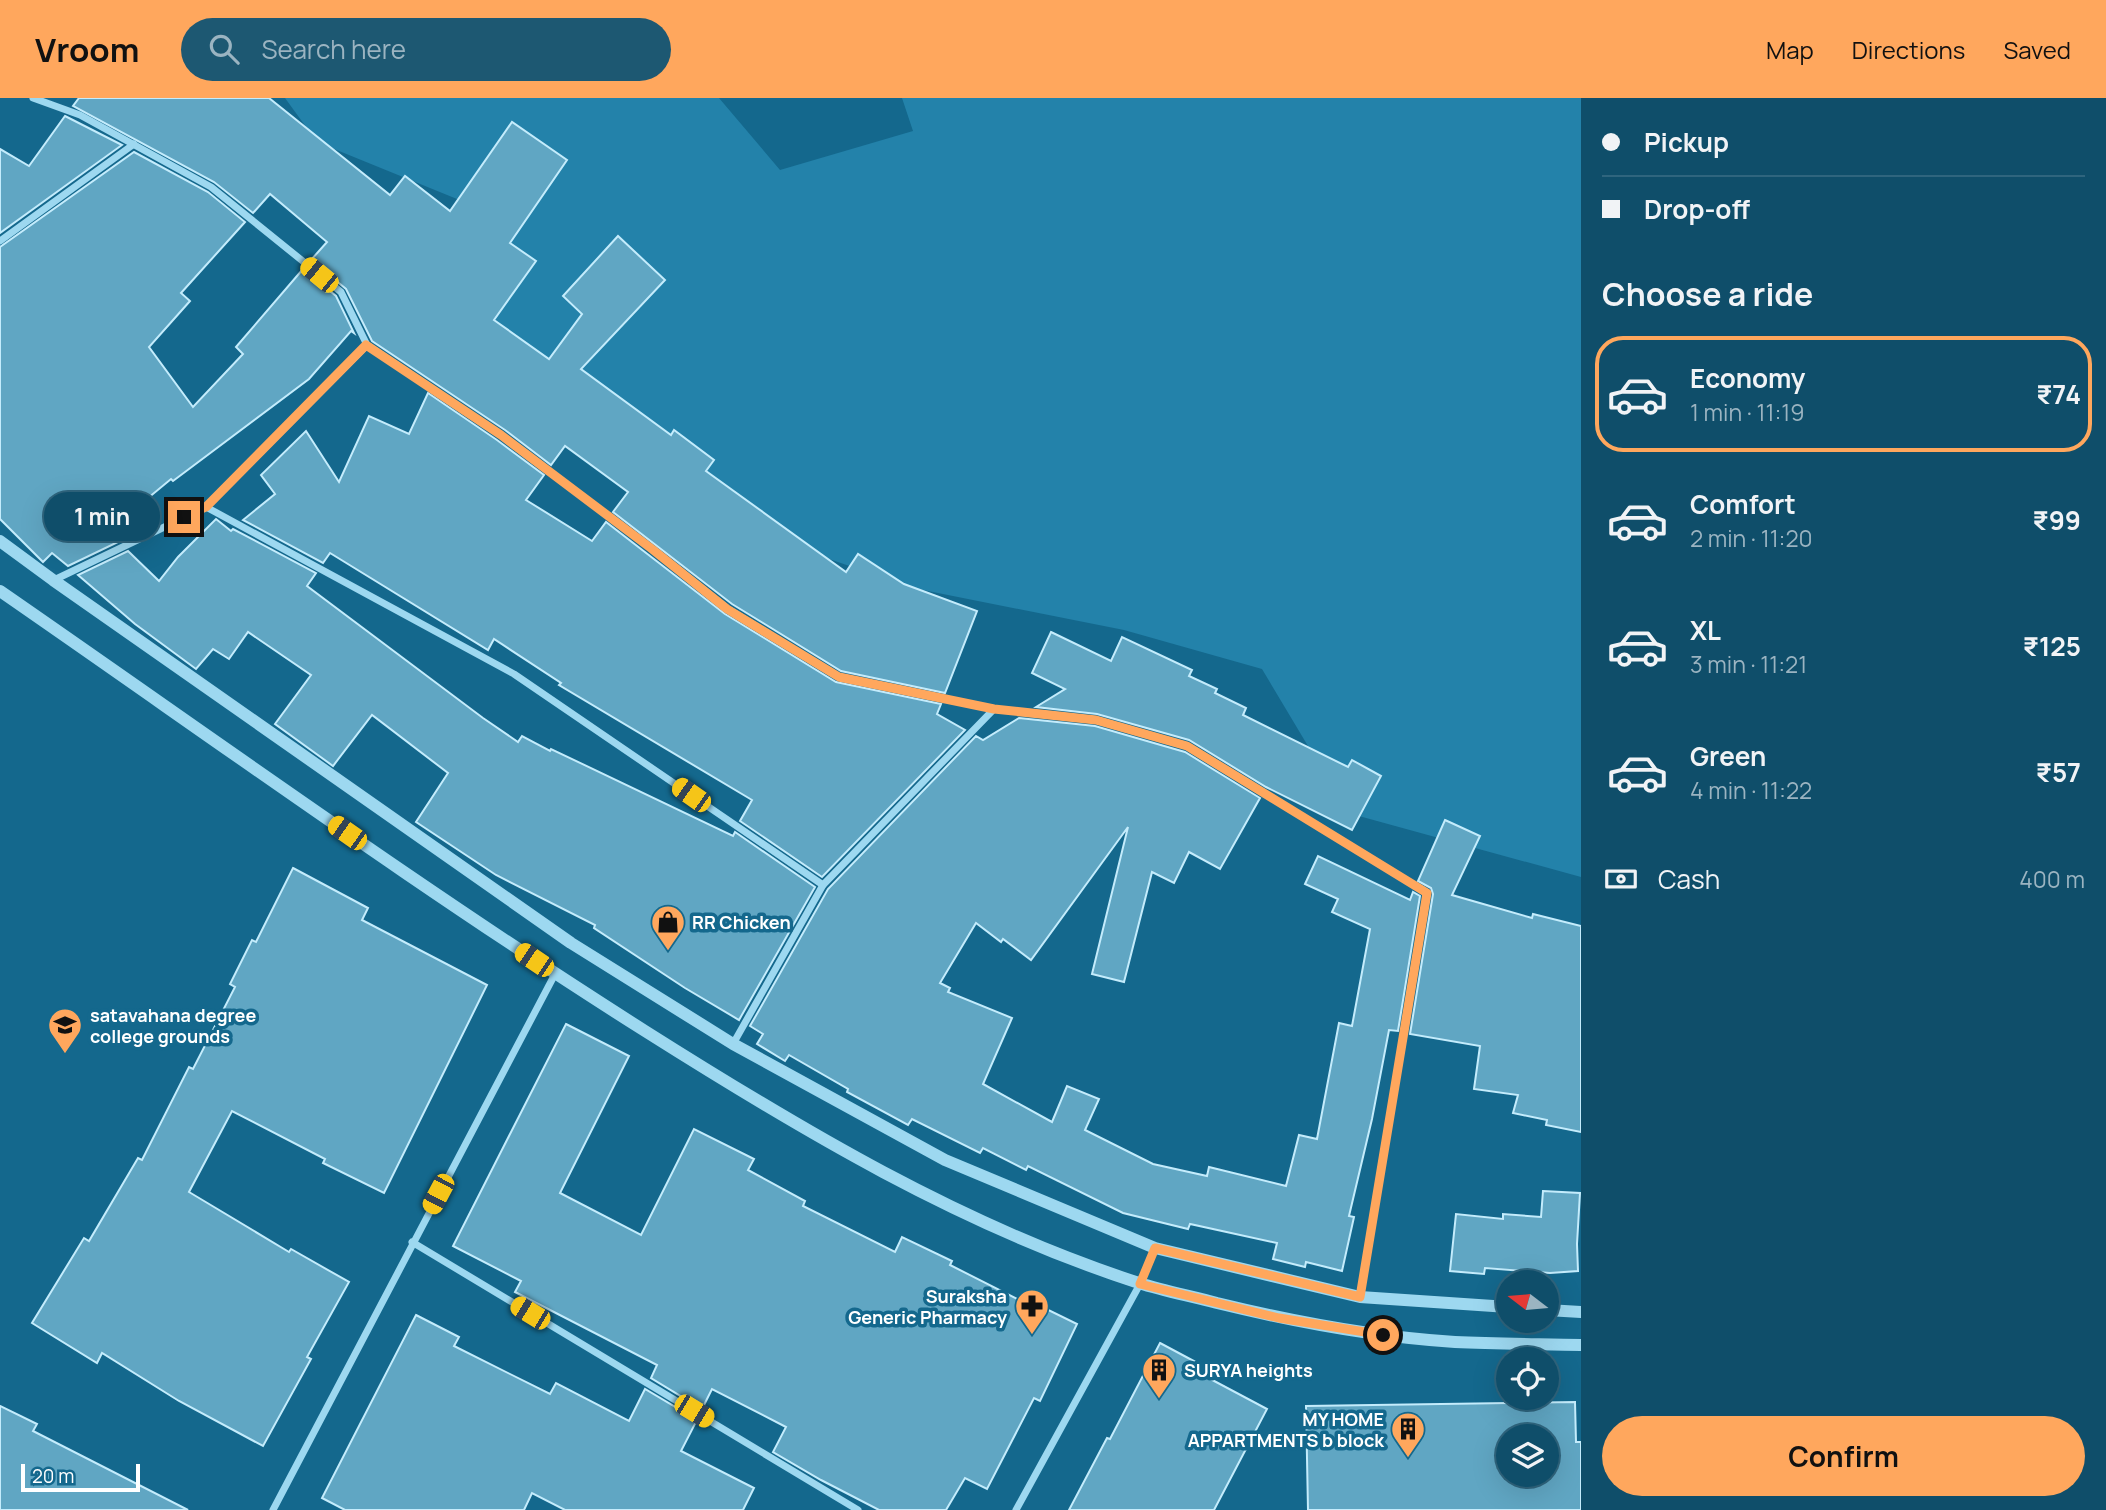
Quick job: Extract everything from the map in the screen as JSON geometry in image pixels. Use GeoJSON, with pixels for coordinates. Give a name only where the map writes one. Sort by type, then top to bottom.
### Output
{"type":"FeatureCollection","features":[{"type":"Feature","properties":{"kind":"street"},"geometry":{"type":"LineString","coordinates":[[33,98],[80,115],[211,187],[341,292],[366,345],[501,435],[727,609],[839,677],[994,709],[1096,720],[1187,746],[1427,893],[1360,1297]]}},
{"type":"Feature","properties":{"kind":"street"},"geometry":{"type":"LineString","coordinates":[[0,241],[134,144]]}},
{"type":"Feature","properties":{"kind":"street"},"geometry":{"type":"LineString","coordinates":[[53,580],[206,507],[366,345]]}},
{"type":"Feature","properties":{"kind":"street"},"geometry":{"type":"LineString","coordinates":[[206,507],[514,674],[823,886]]}},
{"type":"Feature","properties":{"kind":"street"},"geometry":{"type":"LineString","coordinates":[[0,541],[571,943],[733,1044],[945,1160],[1155,1248],[1360,1297],[1496,1306]]}},
{"type":"Feature","properties":{"kind":"street"},"geometry":{"type":"LineString","coordinates":[[0,591],[409,876],[555,974],[795,1125],[924,1194],[1036,1244],[1140,1284],[1279,1318],[1359,1332],[1454,1342],[1581,1345]]}},
{"type":"Feature","properties":{"kind":"street"},"geometry":{"type":"LineString","coordinates":[[733,1044],[823,886],[994,709]]}},
{"type":"Feature","properties":{"kind":"street"},"geometry":{"type":"LineString","coordinates":[[275,1509],[412,1242],[555,974]]}},
{"type":"Feature","properties":{"kind":"street"},"geometry":{"type":"LineString","coordinates":[[412,1242],[858,1510]]}},
{"type":"Feature","properties":{"kind":"street"},"geometry":{"type":"LineString","coordinates":[[1016,1510],[1140,1284],[1155,1248]]}},
{"type":"Feature","properties":{"kind":"street"},"geometry":{"type":"LineString","coordinates":[[1559,1311],[1581,1312]]}},
{"type":"Feature","properties":{"kind":"shaded area"},"geometry":{"type":"Polygon","coordinates":[[[285,98],[719,98],[780,170],[913,131],[902,98],[1581,98],[1581,877],[1348,813],[1262,669],[1124,630],[913,588],[693,512],[497,351],[484,210],[317,142],[285,98]]]}},
{"type":"Feature","properties":{"kind":"building"},"geometry":{"type":"Polygon","coordinates":[[[79,98],[269,98],[390,195],[405,176],[450,211],[512,122],[567,160],[510,243],[536,261],[494,320],[549,359],[582,314],[563,296],[618,236],[665,280],[581,369],[671,435],[674,430],[714,460],[706,471],[846,572],[858,554],[904,584],[977,611],[945,693],[841,671],[732,604],[613,512],[628,492],[565,446],[551,465],[505,430],[372,341],[346,289],[311,260],[327,242],[270,194],[253,213],[214,182],[73,106],[79,98]]]}},
{"type":"Feature","properties":{"kind":"building"},"geometry":{"type":"Polygon","coordinates":[[[65,116],[122,145],[0,233],[0,149],[29,166],[65,116]]]}},
{"type":"Feature","properties":{"kind":"building"},"geometry":{"type":"Polygon","coordinates":[[[134,152],[208,192],[245,222],[181,293],[190,301],[149,347],[193,407],[243,354],[236,347],[303,269],[336,296],[354,333],[351,331],[309,379],[173,481],[171,479],[107,532],[118,542],[68,566],[52,553],[43,562],[0,519],[0,247],[134,152]]]}},
{"type":"Feature","properties":{"kind":"building"},"geometry":{"type":"Polygon","coordinates":[[[428,393],[544,475],[526,500],[592,541],[606,522],[725,614],[836,682],[941,704],[937,714],[965,730],[822,877],[740,821],[752,800],[559,685],[561,683],[494,639],[488,650],[330,553],[323,563],[243,520],[275,494],[261,475],[306,431],[339,482],[369,416],[409,434],[428,393]]]}},
{"type":"Feature","properties":{"kind":"building"},"geometry":{"type":"Polygon","coordinates":[[[216,519],[231,531],[233,529],[316,573],[307,586],[518,742],[522,736],[733,836],[735,832],[815,887],[739,1020],[594,928],[595,925],[496,875],[416,822],[448,773],[372,715],[333,766],[275,724],[311,675],[248,632],[229,659],[213,649],[196,669],[135,624],[78,575],[128,551],[159,581],[178,557],[216,519]]]}},
{"type":"Feature","properties":{"kind":"building"},"geometry":{"type":"Polygon","coordinates":[[[1051,632],[1111,661],[1122,637],[1192,670],[1189,676],[1217,689],[1215,693],[1246,708],[1243,715],[1348,767],[1352,760],[1381,776],[1352,830],[1266,787],[1189,740],[1097,714],[1036,707],[1065,689],[1032,673],[1051,632]]]}},
{"type":"Feature","properties":{"kind":"building"},"geometry":{"type":"Polygon","coordinates":[[[1019,718],[1095,726],[1185,752],[1260,798],[1220,869],[1189,852],[1174,883],[1152,872],[1124,982],[1092,974],[1128,827],[1031,960],[976,923],[940,983],[950,988],[948,992],[1012,1018],[983,1084],[1052,1122],[1067,1086],[1099,1099],[1085,1130],[1153,1164],[1207,1176],[1209,1167],[1286,1186],[1299,1135],[1317,1139],[1339,1023],[1352,1026],[1370,929],[1332,912],[1338,899],[1305,884],[1318,856],[1410,900],[1413,892],[1420,896],[1398,1031],[1389,1030],[1349,1216],[1354,1217],[1342,1271],[1306,1262],[1305,1267],[1273,1259],[1277,1243],[1190,1224],[1188,1229],[1123,1213],[1028,1166],[1026,1170],[983,1148],[980,1153],[912,1119],[908,1125],[847,1092],[848,1089],[789,1055],[785,1061],[757,1044],[763,1034],[750,1026],[828,889],[976,736],[983,740],[1019,718]]]}},
{"type":"Feature","properties":{"kind":"building"},"geometry":{"type":"Polygon","coordinates":[[[1445,820],[1480,836],[1452,895],[1532,918],[1533,914],[1581,926],[1581,1132],[1546,1125],[1547,1120],[1513,1113],[1518,1095],[1474,1089],[1480,1046],[1410,1034],[1433,894],[1431,888],[1418,881],[1445,820]]]}},
{"type":"Feature","properties":{"kind":"building"},"geometry":{"type":"Polygon","coordinates":[[[293,868],[368,908],[362,920],[487,985],[384,1193],[323,1163],[325,1159],[232,1111],[189,1192],[289,1252],[291,1249],[349,1282],[307,1357],[311,1359],[263,1446],[179,1401],[102,1353],[97,1363],[32,1323],[84,1238],[89,1241],[138,1158],[142,1160],[189,1067],[193,1069],[235,987],[230,984],[252,940],[256,942],[293,868]]]}},
{"type":"Feature","properties":{"kind":"building"},"geometry":{"type":"Polygon","coordinates":[[[566,1024],[629,1056],[560,1193],[641,1235],[694,1129],[754,1159],[748,1170],[805,1201],[803,1206],[895,1252],[902,1237],[952,1261],[950,1265],[1027,1304],[1028,1300],[1077,1324],[1040,1401],[1034,1398],[987,1489],[965,1478],[946,1510],[879,1510],[773,1452],[786,1427],[712,1389],[702,1409],[651,1378],[657,1365],[515,1292],[521,1281],[453,1246],[566,1024]]]}},
{"type":"Feature","properties":{"kind":"building"},"geometry":{"type":"Polygon","coordinates":[[[1543,1191],[1580,1193],[1578,1271],[1485,1268],[1484,1274],[1450,1271],[1456,1214],[1503,1219],[1503,1214],[1541,1217],[1543,1191]]]}},
{"type":"Feature","properties":{"kind":"building"},"geometry":{"type":"Polygon","coordinates":[[[416,1315],[459,1337],[454,1346],[550,1394],[556,1383],[629,1421],[645,1389],[697,1420],[681,1451],[754,1488],[743,1510],[565,1510],[532,1493],[524,1510],[345,1510],[322,1498],[416,1315]]]}},
{"type":"Feature","properties":{"kind":"building"},"geometry":{"type":"Polygon","coordinates":[[[1160,1343],[1205,1367],[1201,1374],[1267,1409],[1214,1510],[1069,1510],[1107,1438],[1110,1439],[1160,1343]]]}},
{"type":"Feature","properties":{"kind":"building","name":"MY HOME APPARTMENTS b block"},"geometry":{"type":"Polygon","coordinates":[[[1559,1402],[1575,1402],[1576,1442],[1581,1442],[1581,1510],[1308,1510],[1306,1406],[1496,1403],[1496,1410],[1559,1410],[1559,1402]]]}},
{"type":"Feature","properties":{"kind":"building"},"geometry":{"type":"Polygon","coordinates":[[[0,1406],[37,1424],[33,1431],[188,1510],[0,1510],[0,1406]]]}},
{"type":"Feature","properties":{"kind":"place","name":"RR Chicken"},"geometry":{"type":"Point","coordinates":[668,952]}},
{"type":"Feature","properties":{"kind":"place","name":"satavahana degree college grounds"},"geometry":{"type":"Point","coordinates":[65,1055]}},
{"type":"Feature","properties":{"kind":"place","name":"Suraksha Generic Pharmacy"},"geometry":{"type":"Point","coordinates":[1032,1336]}},
{"type":"Feature","properties":{"kind":"place","name":"SURYA heights"},"geometry":{"type":"Point","coordinates":[1159,1400]}},
{"type":"Feature","properties":{"kind":"place","name":"MY HOME APPARTMENTS b block"},"geometry":{"type":"Point","coordinates":[1408,1459]}},
{"type":"Feature","properties":{"kind":"route"},"geometry":{"type":"LineString","coordinates":[[184,517],[206,507],[366,345],[501,435],[727,609],[839,677],[994,709],[1096,720],[1187,746],[1427,893],[1360,1297],[1155,1248],[1140,1284],[1279,1318],[1383,1335]]}}]}
